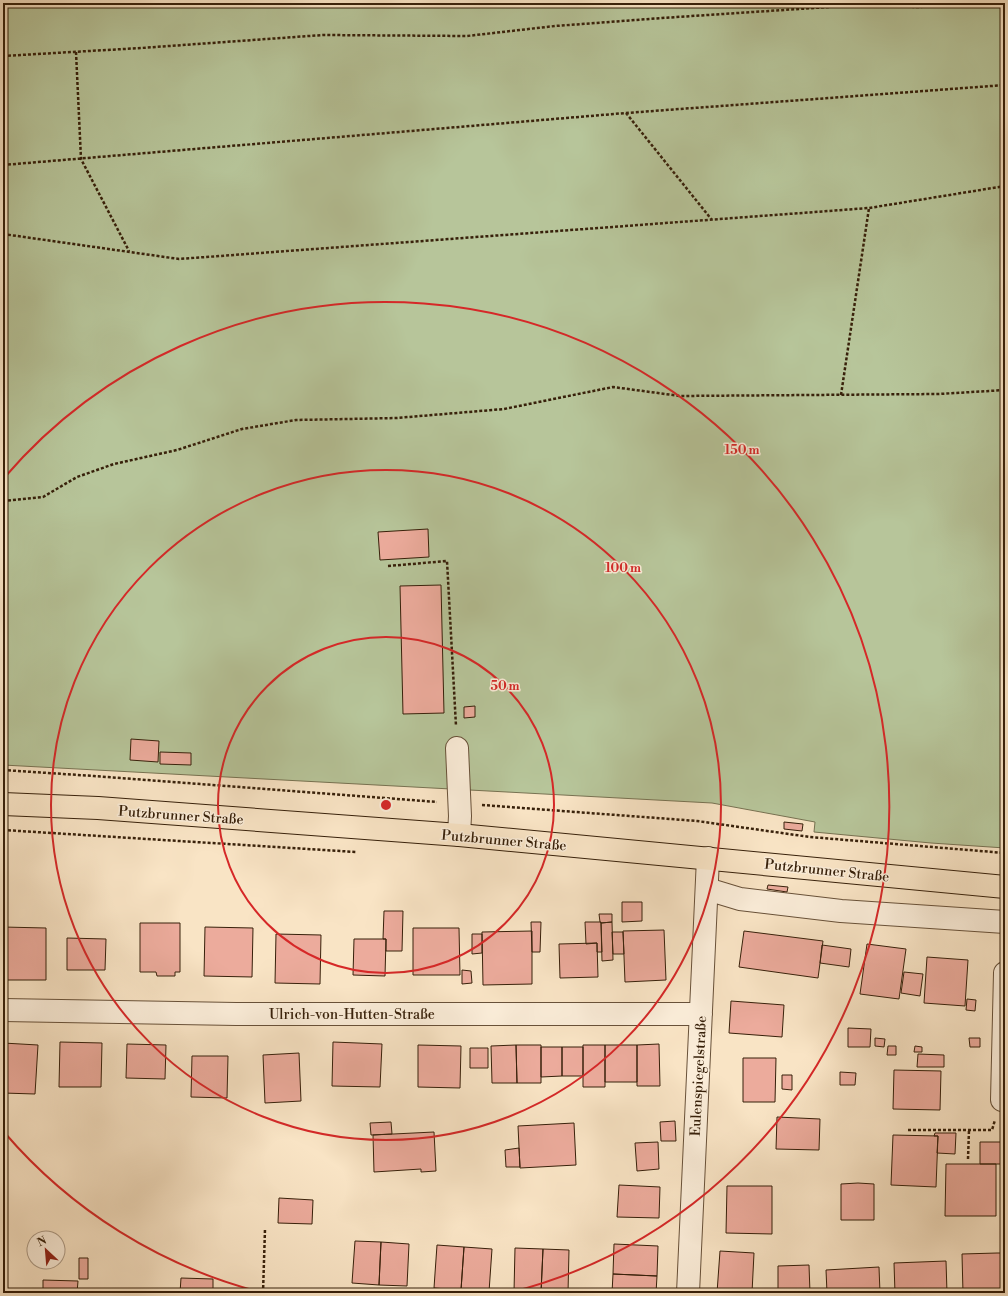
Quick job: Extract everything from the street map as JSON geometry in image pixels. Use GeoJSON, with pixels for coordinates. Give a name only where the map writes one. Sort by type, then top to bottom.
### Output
{"type":"FeatureCollection","features":[{"type":"Feature","properties":{"kind":"main road","name":"Putzbrunner Straße"},"geometry":{"type":"LineString","coordinates":[[3,804],[98,808],[459,835],[1005,887]]}},
{"type":"Feature","properties":{"kind":"street"},"geometry":{"type":"LineString","coordinates":[[457,748],[460,804],[459,835]]}},
{"type":"Feature","properties":{"kind":"street","name":"Eulenspiegelstraße"},"geometry":{"type":"LineString","coordinates":[[688,1293],[708,858]]}},
{"type":"Feature","properties":{"kind":"street"},"geometry":{"type":"LineString","coordinates":[[706,889],[740,899],[856,912],[1005,922]]}},
{"type":"Feature","properties":{"kind":"street"},"geometry":{"type":"LineString","coordinates":[[1002,1100],[1005,973]]}},
{"type":"Feature","properties":{"kind":"street","name":"Ulrich-von-Hutten-Straße"},"geometry":{"type":"LineString","coordinates":[[3,1010],[236,1014],[701,1014]]}},
{"type":"Feature","properties":{"kind":"path"},"geometry":{"type":"LineString","coordinates":[[3,56],[323,35],[467,36],[555,26],[654,19],[844,6],[921,7],[946,3]]}},
{"type":"Feature","properties":{"kind":"path"},"geometry":{"type":"LineString","coordinates":[[76,52],[81,159],[129,252]]}},
{"type":"Feature","properties":{"kind":"path"},"geometry":{"type":"LineString","coordinates":[[3,165],[626,113],[1005,85]]}},
{"type":"Feature","properties":{"kind":"path"},"geometry":{"type":"LineString","coordinates":[[626,113],[712,220]]}},
{"type":"Feature","properties":{"kind":"path"},"geometry":{"type":"LineString","coordinates":[[3,234],[179,259],[869,208],[1005,186]]}},
{"type":"Feature","properties":{"kind":"path"},"geometry":{"type":"LineString","coordinates":[[841,394],[869,208]]}},
{"type":"Feature","properties":{"kind":"path"},"geometry":{"type":"LineString","coordinates":[[3,501],[43,497],[77,477],[114,464],[177,450],[242,429],[296,420],[397,418],[504,409],[612,387],[680,396],[939,394],[1005,390]]}},
{"type":"Feature","properties":{"kind":"path"},"geometry":{"type":"LineString","coordinates":[[388,566],[447,561],[457,748]]}},
{"type":"Feature","properties":{"kind":"path"},"geometry":{"type":"LineString","coordinates":[[3,770],[697,821],[810,837],[1005,853]]}},
{"type":"Feature","properties":{"kind":"path"},"geometry":{"type":"LineString","coordinates":[[3,830],[359,852]]}},
{"type":"Feature","properties":{"kind":"path"},"geometry":{"type":"LineString","coordinates":[[908,1130],[992,1130],[1002,1100]]}},
{"type":"Feature","properties":{"kind":"path"},"geometry":{"type":"LineString","coordinates":[[968,1159],[969,1130]]}},
{"type":"Feature","properties":{"kind":"path"},"geometry":{"type":"LineString","coordinates":[[263,1293],[265,1229]]}},
{"type":"Feature","properties":{"kind":"green space"},"geometry":{"type":"Polygon","coordinates":[[[3,3],[1005,3],[1005,848],[814,832],[815,822],[712,803],[3,765],[3,3]]]}},
{"type":"Feature","properties":{"kind":"building"},"geometry":{"type":"Polygon","coordinates":[[[428,529],[429,557],[380,560],[378,532],[428,529]]]}},
{"type":"Feature","properties":{"kind":"building"},"geometry":{"type":"Polygon","coordinates":[[[441,585],[444,713],[403,714],[400,586],[441,585]]]}},
{"type":"Feature","properties":{"kind":"building"},"geometry":{"type":"Polygon","coordinates":[[[475,706],[475,717],[464,718],[464,707],[475,706]]]}},
{"type":"Feature","properties":{"kind":"building"},"geometry":{"type":"Polygon","coordinates":[[[131,739],[159,741],[158,762],[130,760],[131,739]]]}},
{"type":"Feature","properties":{"kind":"building"},"geometry":{"type":"Polygon","coordinates":[[[160,752],[191,753],[191,765],[160,764],[160,752]]]}},
{"type":"Feature","properties":{"kind":"building"},"geometry":{"type":"Polygon","coordinates":[[[784,822],[803,824],[802,831],[784,829],[784,822]]]}},
{"type":"Feature","properties":{"kind":"building"},"geometry":{"type":"Polygon","coordinates":[[[768,885],[788,887],[787,892],[767,889],[768,885]]]}},
{"type":"Feature","properties":{"kind":"building"},"geometry":{"type":"Polygon","coordinates":[[[622,902],[642,902],[642,921],[622,922],[622,902]]]}},
{"type":"Feature","properties":{"kind":"building"},"geometry":{"type":"Polygon","coordinates":[[[384,911],[403,911],[402,951],[386,951],[386,939],[383,939],[384,911]]]}},
{"type":"Feature","properties":{"kind":"building"},"geometry":{"type":"Polygon","coordinates":[[[599,914],[612,914],[612,922],[601,923],[599,914]]]}},
{"type":"Feature","properties":{"kind":"building"},"geometry":{"type":"Polygon","coordinates":[[[531,922],[541,922],[540,952],[532,952],[531,922]]]}},
{"type":"Feature","properties":{"kind":"building"},"geometry":{"type":"Polygon","coordinates":[[[585,922],[601,922],[602,952],[597,952],[597,943],[586,944],[585,922]]]}},
{"type":"Feature","properties":{"kind":"building"},"geometry":{"type":"Polygon","coordinates":[[[612,922],[613,960],[602,961],[601,923],[612,922]]]}},
{"type":"Feature","properties":{"kind":"building"},"geometry":{"type":"Polygon","coordinates":[[[140,923],[180,923],[180,972],[175,972],[175,976],[157,976],[156,972],[140,972],[140,923]]]}},
{"type":"Feature","properties":{"kind":"building"},"geometry":{"type":"Polygon","coordinates":[[[3,927],[46,928],[46,980],[3,980],[3,927]]]}},
{"type":"Feature","properties":{"kind":"building"},"geometry":{"type":"Polygon","coordinates":[[[205,927],[253,928],[252,977],[204,976],[205,927]]]}},
{"type":"Feature","properties":{"kind":"building"},"geometry":{"type":"Polygon","coordinates":[[[413,928],[459,928],[460,975],[413,975],[413,928]]]}},
{"type":"Feature","properties":{"kind":"building"},"geometry":{"type":"Polygon","coordinates":[[[664,930],[666,980],[625,982],[623,931],[664,930]]]}},
{"type":"Feature","properties":{"kind":"building"},"geometry":{"type":"Polygon","coordinates":[[[532,931],[532,984],[483,985],[482,932],[532,931]]]}},
{"type":"Feature","properties":{"kind":"building"},"geometry":{"type":"Polygon","coordinates":[[[744,931],[823,941],[818,978],[739,967],[744,931]]]}},
{"type":"Feature","properties":{"kind":"building"},"geometry":{"type":"Polygon","coordinates":[[[612,932],[623,932],[624,954],[613,954],[612,932]]]}},
{"type":"Feature","properties":{"kind":"building"},"geometry":{"type":"Polygon","coordinates":[[[276,934],[321,935],[320,984],[275,983],[276,934]]]}},
{"type":"Feature","properties":{"kind":"building"},"geometry":{"type":"Polygon","coordinates":[[[472,934],[482,934],[482,953],[472,954],[472,934]]]}},
{"type":"Feature","properties":{"kind":"building"},"geometry":{"type":"Polygon","coordinates":[[[67,938],[106,939],[105,970],[67,970],[67,938]]]}},
{"type":"Feature","properties":{"kind":"building"},"geometry":{"type":"Polygon","coordinates":[[[354,939],[386,939],[385,976],[353,975],[354,939]]]}},
{"type":"Feature","properties":{"kind":"building"},"geometry":{"type":"Polygon","coordinates":[[[597,943],[598,977],[560,978],[559,944],[597,943]]]}},
{"type":"Feature","properties":{"kind":"building"},"geometry":{"type":"Polygon","coordinates":[[[867,944],[906,949],[899,999],[860,994],[867,944]]]}},
{"type":"Feature","properties":{"kind":"building"},"geometry":{"type":"Polygon","coordinates":[[[822,945],[851,949],[849,967],[820,963],[822,945]]]}},
{"type":"Feature","properties":{"kind":"building"},"geometry":{"type":"Polygon","coordinates":[[[927,957],[968,960],[965,1006],[924,1003],[927,957]]]}},
{"type":"Feature","properties":{"kind":"building"},"geometry":{"type":"Polygon","coordinates":[[[462,970],[471,971],[472,983],[462,984],[462,970]]]}},
{"type":"Feature","properties":{"kind":"building"},"geometry":{"type":"Polygon","coordinates":[[[904,972],[923,974],[920,996],[901,993],[904,972]]]}},
{"type":"Feature","properties":{"kind":"building"},"geometry":{"type":"Polygon","coordinates":[[[967,999],[976,1000],[975,1011],[966,1010],[967,999]]]}},
{"type":"Feature","properties":{"kind":"building"},"geometry":{"type":"Polygon","coordinates":[[[731,1001],[784,1005],[782,1037],[729,1033],[731,1001]]]}},
{"type":"Feature","properties":{"kind":"building"},"geometry":{"type":"Polygon","coordinates":[[[848,1028],[871,1029],[870,1047],[848,1047],[848,1028]]]}},
{"type":"Feature","properties":{"kind":"building"},"geometry":{"type":"Polygon","coordinates":[[[875,1038],[885,1039],[884,1047],[875,1046],[875,1038]]]}},
{"type":"Feature","properties":{"kind":"building"},"geometry":{"type":"Polygon","coordinates":[[[969,1038],[980,1038],[980,1047],[970,1047],[969,1038]]]}},
{"type":"Feature","properties":{"kind":"building"},"geometry":{"type":"Polygon","coordinates":[[[60,1042],[102,1043],[101,1087],[59,1087],[60,1042]]]}},
{"type":"Feature","properties":{"kind":"building"},"geometry":{"type":"Polygon","coordinates":[[[333,1042],[382,1044],[380,1087],[332,1086],[333,1042]]]}},
{"type":"Feature","properties":{"kind":"building"},"geometry":{"type":"Polygon","coordinates":[[[3,1043],[38,1045],[35,1094],[3,1093],[3,1043]]]}},
{"type":"Feature","properties":{"kind":"building"},"geometry":{"type":"Polygon","coordinates":[[[127,1044],[166,1045],[165,1079],[126,1078],[127,1044]]]}},
{"type":"Feature","properties":{"kind":"building"},"geometry":{"type":"Polygon","coordinates":[[[659,1044],[660,1086],[637,1086],[637,1045],[659,1044]]]}},
{"type":"Feature","properties":{"kind":"building"},"geometry":{"type":"Polygon","coordinates":[[[418,1045],[461,1046],[460,1088],[418,1087],[418,1045]]]}},
{"type":"Feature","properties":{"kind":"building"},"geometry":{"type":"Polygon","coordinates":[[[516,1045],[517,1083],[492,1083],[491,1046],[516,1045]]]}},
{"type":"Feature","properties":{"kind":"building"},"geometry":{"type":"Polygon","coordinates":[[[516,1045],[541,1045],[541,1083],[517,1083],[516,1045]]]}},
{"type":"Feature","properties":{"kind":"building"},"geometry":{"type":"Polygon","coordinates":[[[583,1045],[605,1045],[605,1087],[583,1087],[583,1045]]]}},
{"type":"Feature","properties":{"kind":"building"},"geometry":{"type":"Polygon","coordinates":[[[605,1045],[637,1045],[637,1082],[605,1082],[605,1045]]]}},
{"type":"Feature","properties":{"kind":"building"},"geometry":{"type":"Polygon","coordinates":[[[888,1046],[896,1046],[896,1055],[887,1055],[888,1046]]]}},
{"type":"Feature","properties":{"kind":"building"},"geometry":{"type":"Polygon","coordinates":[[[915,1046],[922,1047],[922,1052],[914,1052],[915,1046]]]}},
{"type":"Feature","properties":{"kind":"building"},"geometry":{"type":"Polygon","coordinates":[[[541,1047],[562,1047],[562,1076],[541,1077],[541,1047]]]}},
{"type":"Feature","properties":{"kind":"building"},"geometry":{"type":"Polygon","coordinates":[[[562,1047],[583,1047],[583,1076],[562,1076],[562,1047]]]}},
{"type":"Feature","properties":{"kind":"building"},"geometry":{"type":"Polygon","coordinates":[[[470,1048],[488,1048],[488,1068],[470,1068],[470,1048]]]}},
{"type":"Feature","properties":{"kind":"building"},"geometry":{"type":"Polygon","coordinates":[[[299,1053],[301,1101],[265,1103],[263,1055],[299,1053]]]}},
{"type":"Feature","properties":{"kind":"building"},"geometry":{"type":"Polygon","coordinates":[[[918,1054],[944,1055],[944,1067],[917,1067],[918,1054]]]}},
{"type":"Feature","properties":{"kind":"building"},"geometry":{"type":"Polygon","coordinates":[[[192,1056],[228,1056],[227,1098],[191,1097],[192,1056]]]}},
{"type":"Feature","properties":{"kind":"building"},"geometry":{"type":"Polygon","coordinates":[[[743,1058],[776,1058],[775,1102],[743,1102],[743,1058]]]}},
{"type":"Feature","properties":{"kind":"building"},"geometry":{"type":"Polygon","coordinates":[[[894,1070],[941,1071],[940,1110],[893,1109],[894,1070]]]}},
{"type":"Feature","properties":{"kind":"building"},"geometry":{"type":"Polygon","coordinates":[[[840,1072],[856,1073],[855,1085],[840,1085],[840,1072]]]}},
{"type":"Feature","properties":{"kind":"building"},"geometry":{"type":"Polygon","coordinates":[[[782,1075],[792,1075],[792,1090],[782,1089],[782,1075]]]}},
{"type":"Feature","properties":{"kind":"building"},"geometry":{"type":"Polygon","coordinates":[[[777,1117],[820,1119],[819,1150],[776,1149],[777,1117]]]}},
{"type":"Feature","properties":{"kind":"building"},"geometry":{"type":"Polygon","coordinates":[[[675,1121],[676,1141],[661,1141],[660,1122],[675,1121]]]}},
{"type":"Feature","properties":{"kind":"building"},"geometry":{"type":"Polygon","coordinates":[[[391,1122],[392,1134],[371,1135],[370,1123],[391,1122]]]}},
{"type":"Feature","properties":{"kind":"building"},"geometry":{"type":"Polygon","coordinates":[[[574,1123],[576,1165],[520,1168],[518,1126],[574,1123]]]}},
{"type":"Feature","properties":{"kind":"building"},"geometry":{"type":"Polygon","coordinates":[[[434,1132],[436,1171],[421,1172],[421,1169],[374,1172],[373,1135],[434,1132]]]}},
{"type":"Feature","properties":{"kind":"building"},"geometry":{"type":"Polygon","coordinates":[[[935,1133],[956,1133],[955,1154],[937,1153],[938,1136],[934,1136],[935,1133]]]}},
{"type":"Feature","properties":{"kind":"building"},"geometry":{"type":"Polygon","coordinates":[[[893,1135],[938,1136],[936,1187],[891,1185],[893,1135]]]}},
{"type":"Feature","properties":{"kind":"building"},"geometry":{"type":"Polygon","coordinates":[[[658,1142],[659,1169],[637,1171],[635,1143],[658,1142]]]}},
{"type":"Feature","properties":{"kind":"building"},"geometry":{"type":"Polygon","coordinates":[[[980,1142],[1002,1142],[1001,1164],[980,1164],[980,1142]]]}},
{"type":"Feature","properties":{"kind":"building"},"geometry":{"type":"Polygon","coordinates":[[[1002,1145],[1005,1145],[1005,1164],[1001,1164],[1002,1145]]]}},
{"type":"Feature","properties":{"kind":"building"},"geometry":{"type":"Polygon","coordinates":[[[519,1148],[520,1167],[506,1167],[505,1150],[519,1148]]]}},
{"type":"Feature","properties":{"kind":"building"},"geometry":{"type":"Polygon","coordinates":[[[946,1164],[996,1164],[996,1216],[945,1216],[946,1164]]]}},
{"type":"Feature","properties":{"kind":"building"},"geometry":{"type":"Polygon","coordinates":[[[841,1184],[874,1184],[874,1220],[841,1220],[841,1184]]]}},
{"type":"Feature","properties":{"kind":"building"},"geometry":{"type":"Polygon","coordinates":[[[619,1185],[660,1187],[659,1218],[617,1217],[619,1185]]]}},
{"type":"Feature","properties":{"kind":"building"},"geometry":{"type":"Polygon","coordinates":[[[727,1186],[772,1186],[772,1234],[726,1233],[727,1186]]]}},
{"type":"Feature","properties":{"kind":"building"},"geometry":{"type":"Polygon","coordinates":[[[279,1198],[313,1200],[312,1224],[278,1223],[279,1198]]]}},
{"type":"Feature","properties":{"kind":"building"},"geometry":{"type":"Polygon","coordinates":[[[355,1241],[381,1242],[379,1285],[352,1283],[355,1241]]]}},
{"type":"Feature","properties":{"kind":"building"},"geometry":{"type":"Polygon","coordinates":[[[381,1242],[409,1244],[407,1286],[379,1285],[381,1242]]]}},
{"type":"Feature","properties":{"kind":"building"},"geometry":{"type":"Polygon","coordinates":[[[614,1244],[658,1246],[657,1276],[613,1274],[614,1244]]]}},
{"type":"Feature","properties":{"kind":"building"},"geometry":{"type":"Polygon","coordinates":[[[437,1245],[464,1247],[461,1290],[434,1288],[437,1245]]]}},
{"type":"Feature","properties":{"kind":"building"},"geometry":{"type":"Polygon","coordinates":[[[464,1247],[492,1249],[489,1292],[461,1290],[464,1247]]]}},
{"type":"Feature","properties":{"kind":"building"},"geometry":{"type":"Polygon","coordinates":[[[515,1248],[543,1249],[541,1293],[514,1292],[515,1248]]]}},
{"type":"Feature","properties":{"kind":"building"},"geometry":{"type":"Polygon","coordinates":[[[543,1249],[569,1250],[568,1293],[541,1293],[543,1249]]]}},
{"type":"Feature","properties":{"kind":"building"},"geometry":{"type":"Polygon","coordinates":[[[720,1251],[754,1253],[752,1293],[717,1293],[720,1251]]]}},
{"type":"Feature","properties":{"kind":"building"},"geometry":{"type":"Polygon","coordinates":[[[1005,1253],[1005,1293],[963,1293],[962,1254],[1005,1253]]]}},
{"type":"Feature","properties":{"kind":"building"},"geometry":{"type":"Polygon","coordinates":[[[79,1258],[88,1258],[88,1279],[79,1279],[79,1258]]]}},
{"type":"Feature","properties":{"kind":"building"},"geometry":{"type":"Polygon","coordinates":[[[946,1261],[947,1293],[895,1293],[894,1263],[946,1261]]]}},
{"type":"Feature","properties":{"kind":"building"},"geometry":{"type":"Polygon","coordinates":[[[809,1265],[810,1293],[778,1293],[778,1266],[809,1265]]]}},
{"type":"Feature","properties":{"kind":"building"},"geometry":{"type":"Polygon","coordinates":[[[879,1267],[880,1293],[827,1293],[826,1270],[879,1267]]]}},
{"type":"Feature","properties":{"kind":"building"},"geometry":{"type":"Polygon","coordinates":[[[613,1274],[657,1276],[656,1293],[612,1293],[613,1274]]]}},
{"type":"Feature","properties":{"kind":"building"},"geometry":{"type":"Polygon","coordinates":[[[181,1278],[213,1279],[213,1293],[180,1293],[181,1278]]]}},
{"type":"Feature","properties":{"kind":"building"},"geometry":{"type":"Polygon","coordinates":[[[43,1280],[78,1281],[77,1293],[43,1293],[43,1280]]]}}]}
